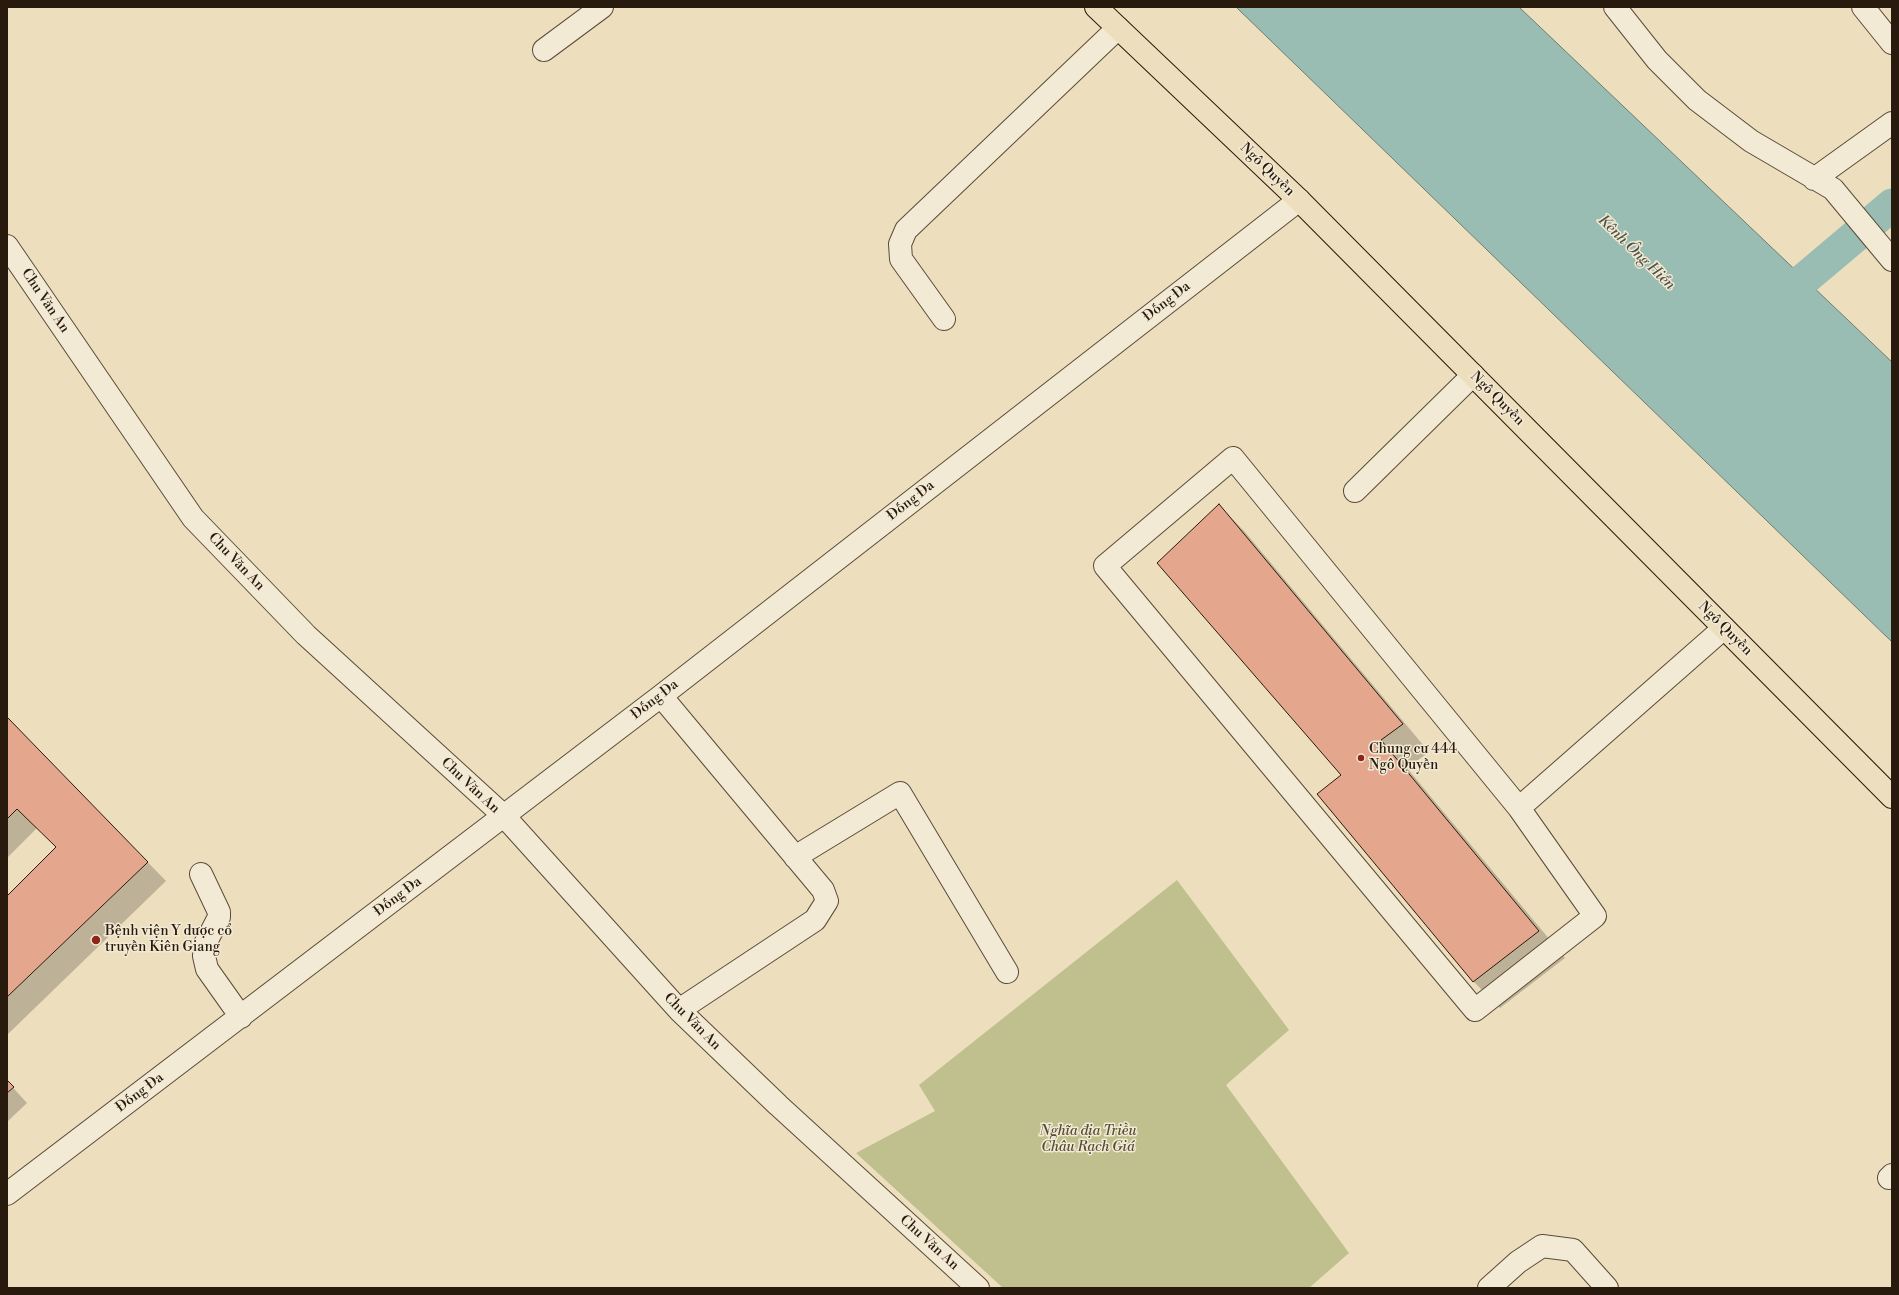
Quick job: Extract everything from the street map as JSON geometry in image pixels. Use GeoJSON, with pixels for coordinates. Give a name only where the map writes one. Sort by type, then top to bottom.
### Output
{"type":"FeatureCollection","features":[{"type":"Feature","properties":{"kind":"main road","name":"Ngô Quyền"},"geometry":{"type":"LineString","coordinates":[[1096,7],[1299,200],[1892,797]]}},
{"type":"Feature","properties":{"kind":"street"},"geometry":{"type":"LineString","coordinates":[[544,50],[602,7]]}},
{"type":"Feature","properties":{"kind":"street"},"geometry":{"type":"LineString","coordinates":[[1615,7],[1657,60],[1697,100],[1751,141],[1798,167],[1814,179],[1833,189],[1892,260]]}},
{"type":"Feature","properties":{"kind":"street"},"geometry":{"type":"LineString","coordinates":[[1863,7],[1892,43]]}},
{"type":"Feature","properties":{"kind":"street"},"geometry":{"type":"LineString","coordinates":[[944,319],[901,259],[900,244],[906,230],[1118,28]]}},
{"type":"Feature","properties":{"kind":"street"},"geometry":{"type":"LineString","coordinates":[[1814,179],[1892,122]]}},
{"type":"Feature","properties":{"kind":"street","name":"Đống Đa"},"geometry":{"type":"LineString","coordinates":[[7,1194],[661,696],[1299,200]]}},
{"type":"Feature","properties":{"kind":"street","name":"Chu Văn An"},"geometry":{"type":"LineString","coordinates":[[7,246],[193,518],[306,635],[504,816],[679,1010],[778,1105],[978,1288]]}},
{"type":"Feature","properties":{"kind":"street"},"geometry":{"type":"LineString","coordinates":[[1355,491],[1473,375]]}},
{"type":"Feature","properties":{"kind":"street"},"geometry":{"type":"LineString","coordinates":[[1233,458],[1519,808],[1595,916],[1475,1010],[1105,566],[1233,458]]}},
{"type":"Feature","properties":{"kind":"street"},"geometry":{"type":"LineString","coordinates":[[1519,808],[1724,628]]}},
{"type":"Feature","properties":{"kind":"street"},"geometry":{"type":"LineString","coordinates":[[661,696],[823,890],[827,901],[815,920],[679,1010]]}},
{"type":"Feature","properties":{"kind":"street"},"geometry":{"type":"LineString","coordinates":[[795,857],[900,793],[1007,972]]}},
{"type":"Feature","properties":{"kind":"street"},"geometry":{"type":"LineString","coordinates":[[201,874],[219,912],[219,917],[205,944],[204,956],[207,970],[241,1017]]}},
{"type":"Feature","properties":{"kind":"street"},"geometry":{"type":"LineString","coordinates":[[1489,1288],[1518,1262],[1542,1246],[1573,1250],[1607,1288]]}},
{"type":"Feature","properties":{"kind":"green space","name":"Nghĩa địa Triều Châu Rạch Giá"},"geometry":{"type":"Polygon","coordinates":[[[1177,880],[1289,1030],[1226,1085],[1349,1253],[1309,1288],[1003,1288],[856,1153],[935,1111],[919,1085],[1177,880]]]}},
{"type":"Feature","properties":{"kind":"water","name":"Kênh Ông Hiển"},"geometry":{"type":"Polygon","coordinates":[[[1236,7],[1519,7],[1892,362],[1892,642],[1236,7]]]}},
{"type":"Feature","properties":{"kind":"building","name":"Chung cư 444 Ngô Quyền"},"geometry":{"type":"Polygon","coordinates":[[[1219,504],[1403,724],[1381,740],[1539,931],[1473,982],[1317,794],[1341,775],[1157,563],[1219,504]]]}},
{"type":"Feature","properties":{"kind":"building"},"geometry":{"type":"Polygon","coordinates":[[[7,717],[148,862],[7,997],[7,896],[56,847],[17,809],[7,819],[7,717]]]}},
{"type":"Feature","properties":{"kind":"building"},"geometry":{"type":"Polygon","coordinates":[[[7,1080],[14,1087],[7,1093],[7,1080]]]}},
{"type":"Feature","properties":{"kind":"waterway"},"geometry":{"type":"LineString","coordinates":[[1770,308],[1892,205]]}},
{"type":"Feature","properties":{"kind":"place","name":"Chung cư 444 Ngô Quyền"},"geometry":{"type":"Point","coordinates":[1361,758]}},
{"type":"Feature","properties":{"kind":"place","name":"Bệnh viện Y dược cổ truyền Kiên Giang"},"geometry":{"type":"Point","coordinates":[96,940]}}]}
